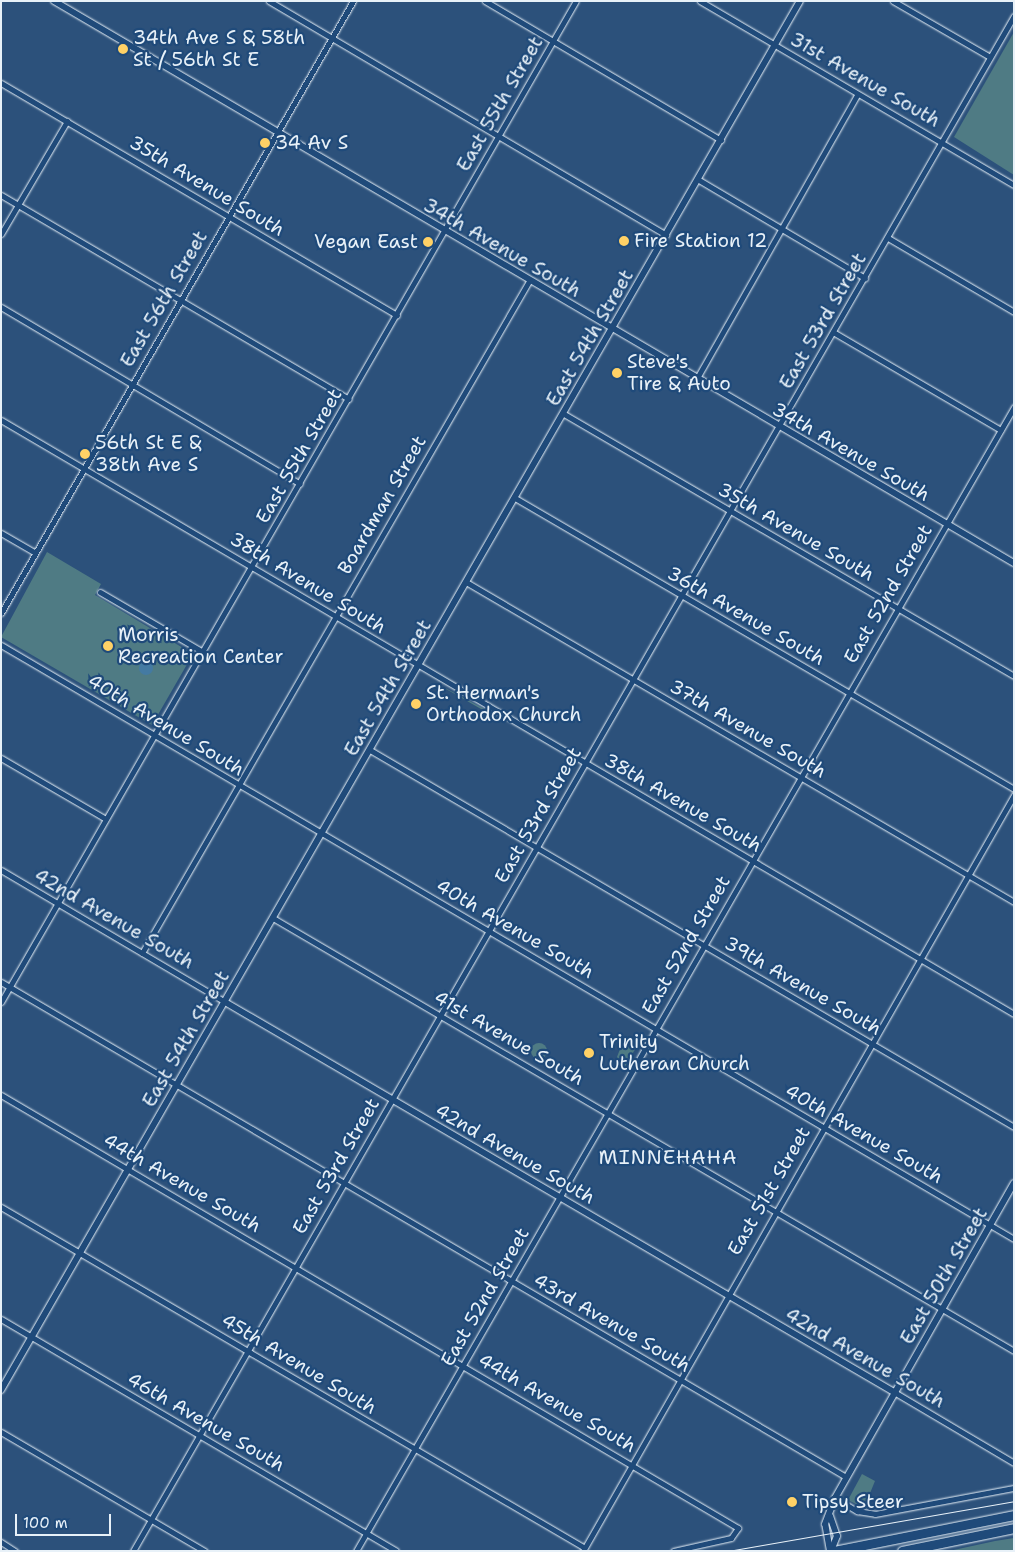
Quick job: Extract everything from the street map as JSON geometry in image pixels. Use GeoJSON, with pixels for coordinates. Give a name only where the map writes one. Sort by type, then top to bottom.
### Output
{"type":"FeatureCollection","features":[{"type":"Feature","properties":{"kind":"highway"},"geometry":{"type":"LineString","coordinates":[[832,1551],[1014,1515]]}},
{"type":"Feature","properties":{"kind":"highway"},"geometry":{"type":"LineString","coordinates":[[902,1551],[1014,1528]]}},
{"type":"Feature","properties":{"kind":"street","name":"34th Avenue South"},"geometry":{"type":"LineString","coordinates":[[54,1],[444,232],[1014,563]]}},
{"type":"Feature","properties":{"kind":"street"},"geometry":{"type":"LineString","coordinates":[[269,1],[666,235]]}},
{"type":"Feature","properties":{"kind":"street","name":"East 56th Street"},"geometry":{"type":"LineString","coordinates":[[1,612],[353,1]]}},
{"type":"Feature","properties":{"kind":"street"},"geometry":{"type":"LineString","coordinates":[[485,1],[721,140]]}},
{"type":"Feature","properties":{"kind":"street","name":"East 55th Street"},"geometry":{"type":"LineString","coordinates":[[1,1002],[576,1]]}},
{"type":"Feature","properties":{"kind":"street","name":"31st Avenue South"},"geometry":{"type":"LineString","coordinates":[[700,1],[1014,185]]}},
{"type":"Feature","properties":{"kind":"street","name":"East 54th Street"},"geometry":{"type":"LineString","coordinates":[[1,1390],[800,1]]}},
{"type":"Feature","properties":{"kind":"street"},"geometry":{"type":"LineString","coordinates":[[893,1],[990,58]]}},
{"type":"Feature","properties":{"kind":"street","name":"East 53rd Street"},"geometry":{"type":"LineString","coordinates":[[133,1551],[1014,16]]}},
{"type":"Feature","properties":{"kind":"street","name":"35th Avenue South"},"geometry":{"type":"LineString","coordinates":[[1,83],[397,315]]}},
{"type":"Feature","properties":{"kind":"street"},"geometry":{"type":"LineString","coordinates":[[697,378],[858,94]]}},
{"type":"Feature","properties":{"kind":"street"},"geometry":{"type":"LineString","coordinates":[[1,234],[67,121]]}},
{"type":"Feature","properties":{"kind":"street"},"geometry":{"type":"LineString","coordinates":[[698,180],[865,278]]}},
{"type":"Feature","properties":{"kind":"street"},"geometry":{"type":"LineString","coordinates":[[1,195],[349,399]]}},
{"type":"Feature","properties":{"kind":"street"},"geometry":{"type":"LineString","coordinates":[[888,238],[1014,312]]}},
{"type":"Feature","properties":{"kind":"street","name":"Boardman Street"},"geometry":{"type":"LineString","coordinates":[[142,952],[334,616],[529,281]]}},
{"type":"Feature","properties":{"kind":"street"},"geometry":{"type":"LineString","coordinates":[[1,307],[300,484]]}},
{"type":"Feature","properties":{"kind":"street"},"geometry":{"type":"LineString","coordinates":[[833,332],[1001,430]]}},
{"type":"Feature","properties":{"kind":"street","name":"East 52nd Street"},"geometry":{"type":"LineString","coordinates":[[356,1551],[800,776],[1014,407]]}},
{"type":"Feature","properties":{"kind":"street","name":"35th Avenue South"},"geometry":{"type":"LineString","coordinates":[[564,414],[1014,676]]}},
{"type":"Feature","properties":{"kind":"street","name":"38th Avenue South"},"geometry":{"type":"LineString","coordinates":[[1,420],[1014,1014]]}},
{"type":"Feature","properties":{"kind":"street","name":"36th Avenue South"},"geometry":{"type":"LineString","coordinates":[[515,498],[1014,789]]}},
{"type":"Feature","properties":{"kind":"street"},"geometry":{"type":"LineString","coordinates":[[1,533],[35,553]]}},
{"type":"Feature","properties":{"kind":"street","name":"37th Avenue South"},"geometry":{"type":"LineString","coordinates":[[466,582],[1014,902]]}},
{"type":"Feature","properties":{"kind":"street"},"geometry":{"type":"LineString","coordinates":[[100,592],[203,652]]}},
{"type":"Feature","properties":{"kind":"street","name":"40th Avenue South"},"geometry":{"type":"LineString","coordinates":[[1,645],[1014,1239]]}},
{"type":"Feature","properties":{"kind":"street","name":"39th Avenue South"},"geometry":{"type":"LineString","coordinates":[[370,750],[1014,1127]]}},
{"type":"Feature","properties":{"kind":"street"},"geometry":{"type":"LineString","coordinates":[[1,758],[106,819]]}},
{"type":"Feature","properties":{"kind":"street","name":"East 51st Street"},"geometry":{"type":"LineString","coordinates":[[583,1549],[774,1211],[1014,795]]}},
{"type":"Feature","properties":{"kind":"street","name":"42nd Avenue South"},"geometry":{"type":"LineString","coordinates":[[1,870],[1014,1463]]}},
{"type":"Feature","properties":{"kind":"street","name":"41st Avenue South"},"geometry":{"type":"LineString","coordinates":[[273,918],[1014,1352]]}},
{"type":"Feature","properties":{"kind":"street","name":"43rd Avenue South"},"geometry":{"type":"LineString","coordinates":[[1,982],[846,1477]]}},
{"type":"Feature","properties":{"kind":"street","name":"44th Avenue South"},"geometry":{"type":"LineString","coordinates":[[1,1095],[736,1525],[738,1532],[731,1538],[673,1551]]}},
{"type":"Feature","properties":{"kind":"street","name":"East 50th Street"},"geometry":{"type":"LineString","coordinates":[[832,1551],[825,1539],[835,1498],[1014,1183]]}},
{"type":"Feature","properties":{"kind":"street","name":"45th Avenue South"},"geometry":{"type":"LineString","coordinates":[[1,1207],[583,1549]]}},
{"type":"Feature","properties":{"kind":"street","name":"46th Avenue South"},"geometry":{"type":"LineString","coordinates":[[1,1319],[396,1551]]}},
{"type":"Feature","properties":{"kind":"street"},"geometry":{"type":"LineString","coordinates":[[1,1432],[205,1551]]}},
{"type":"Feature","properties":{"kind":"street"},"geometry":{"type":"LineString","coordinates":[[835,1498],[856,1511],[875,1514],[1014,1488]]}},
{"type":"Feature","properties":{"kind":"street","name":"East 50th Street"},"geometry":{"type":"LineString","coordinates":[[830,1516],[837,1536],[832,1551]]}},
{"type":"Feature","properties":{"kind":"street"},"geometry":{"type":"LineString","coordinates":[[1,1542],[15,1551]]}},
{"type":"Feature","properties":{"kind":"green space"},"geometry":{"type":"Polygon","coordinates":[[[1014,32],[1014,175],[954,137],[1014,32]]]}},
{"type":"Feature","properties":{"kind":"green space"},"geometry":{"type":"Polygon","coordinates":[[[47,552],[101,584],[95,595],[193,654],[152,725],[1,637],[47,552]]]}},
{"type":"Feature","properties":{"kind":"green space"},"geometry":{"type":"Polygon","coordinates":[[[432,681],[488,711],[488,713],[432,681]]]}},
{"type":"Feature","properties":{"kind":"green space"},"geometry":{"type":"Polygon","coordinates":[[[641,1039],[623,1070],[617,1057],[620,1049],[629,1040],[641,1039]]]}},
{"type":"Feature","properties":{"kind":"green space"},"geometry":{"type":"Polygon","coordinates":[[[536,1043],[542,1043],[547,1048],[545,1057],[536,1059],[531,1054],[531,1048],[536,1043]]]}},
{"type":"Feature","properties":{"kind":"green space"},"geometry":{"type":"Polygon","coordinates":[[[862,1474],[875,1481],[864,1508],[848,1500],[862,1474]]]}},
{"type":"Feature","properties":{"kind":"green space"},"geometry":{"type":"Polygon","coordinates":[[[1014,1538],[1014,1551],[949,1551],[995,1541],[1014,1538]]]}},
{"type":"Feature","properties":{"kind":"water"},"geometry":{"type":"Polygon","coordinates":[[[146,661],[151,663],[153,668],[151,673],[146,675],[141,673],[139,668],[141,663],[146,661]]]}},
{"type":"Feature","properties":{"kind":"tram line"},"geometry":{"type":"LineString","coordinates":[[728,1551],[1014,1501]]}},
{"type":"Feature","properties":{"kind":"place","name":"34th Ave S & 58th St / 56th St E"},"geometry":{"type":"Point","coordinates":[123,49]}},
{"type":"Feature","properties":{"kind":"place","name":"34 Av S"},"geometry":{"type":"Point","coordinates":[265,143]}},
{"type":"Feature","properties":{"kind":"place","name":"Fire Station 12"},"geometry":{"type":"Point","coordinates":[624,241]}},
{"type":"Feature","properties":{"kind":"place","name":"Vegan East"},"geometry":{"type":"Point","coordinates":[428,242]}},
{"type":"Feature","properties":{"kind":"place","name":"Steve's Tire & Auto"},"geometry":{"type":"Point","coordinates":[617,373]}},
{"type":"Feature","properties":{"kind":"place","name":"56th St E & 38th Ave S"},"geometry":{"type":"Point","coordinates":[85,454]}},
{"type":"Feature","properties":{"kind":"place","name":"Morris Recreation Center"},"geometry":{"type":"Point","coordinates":[108,646]}},
{"type":"Feature","properties":{"kind":"place","name":"St. Herman's Orthodox Church"},"geometry":{"type":"Point","coordinates":[416,704]}},
{"type":"Feature","properties":{"kind":"place","name":"Trinity Lutheran Church"},"geometry":{"type":"Point","coordinates":[589,1053]}},
{"type":"Feature","properties":{"kind":"place","name":"Tipsy Steer"},"geometry":{"type":"Point","coordinates":[792,1502]}},
{"type":"Feature","properties":{"kind":"district","name":"MINNEHAHA"},"geometry":{"type":"Point","coordinates":[668,1157]}}]}
